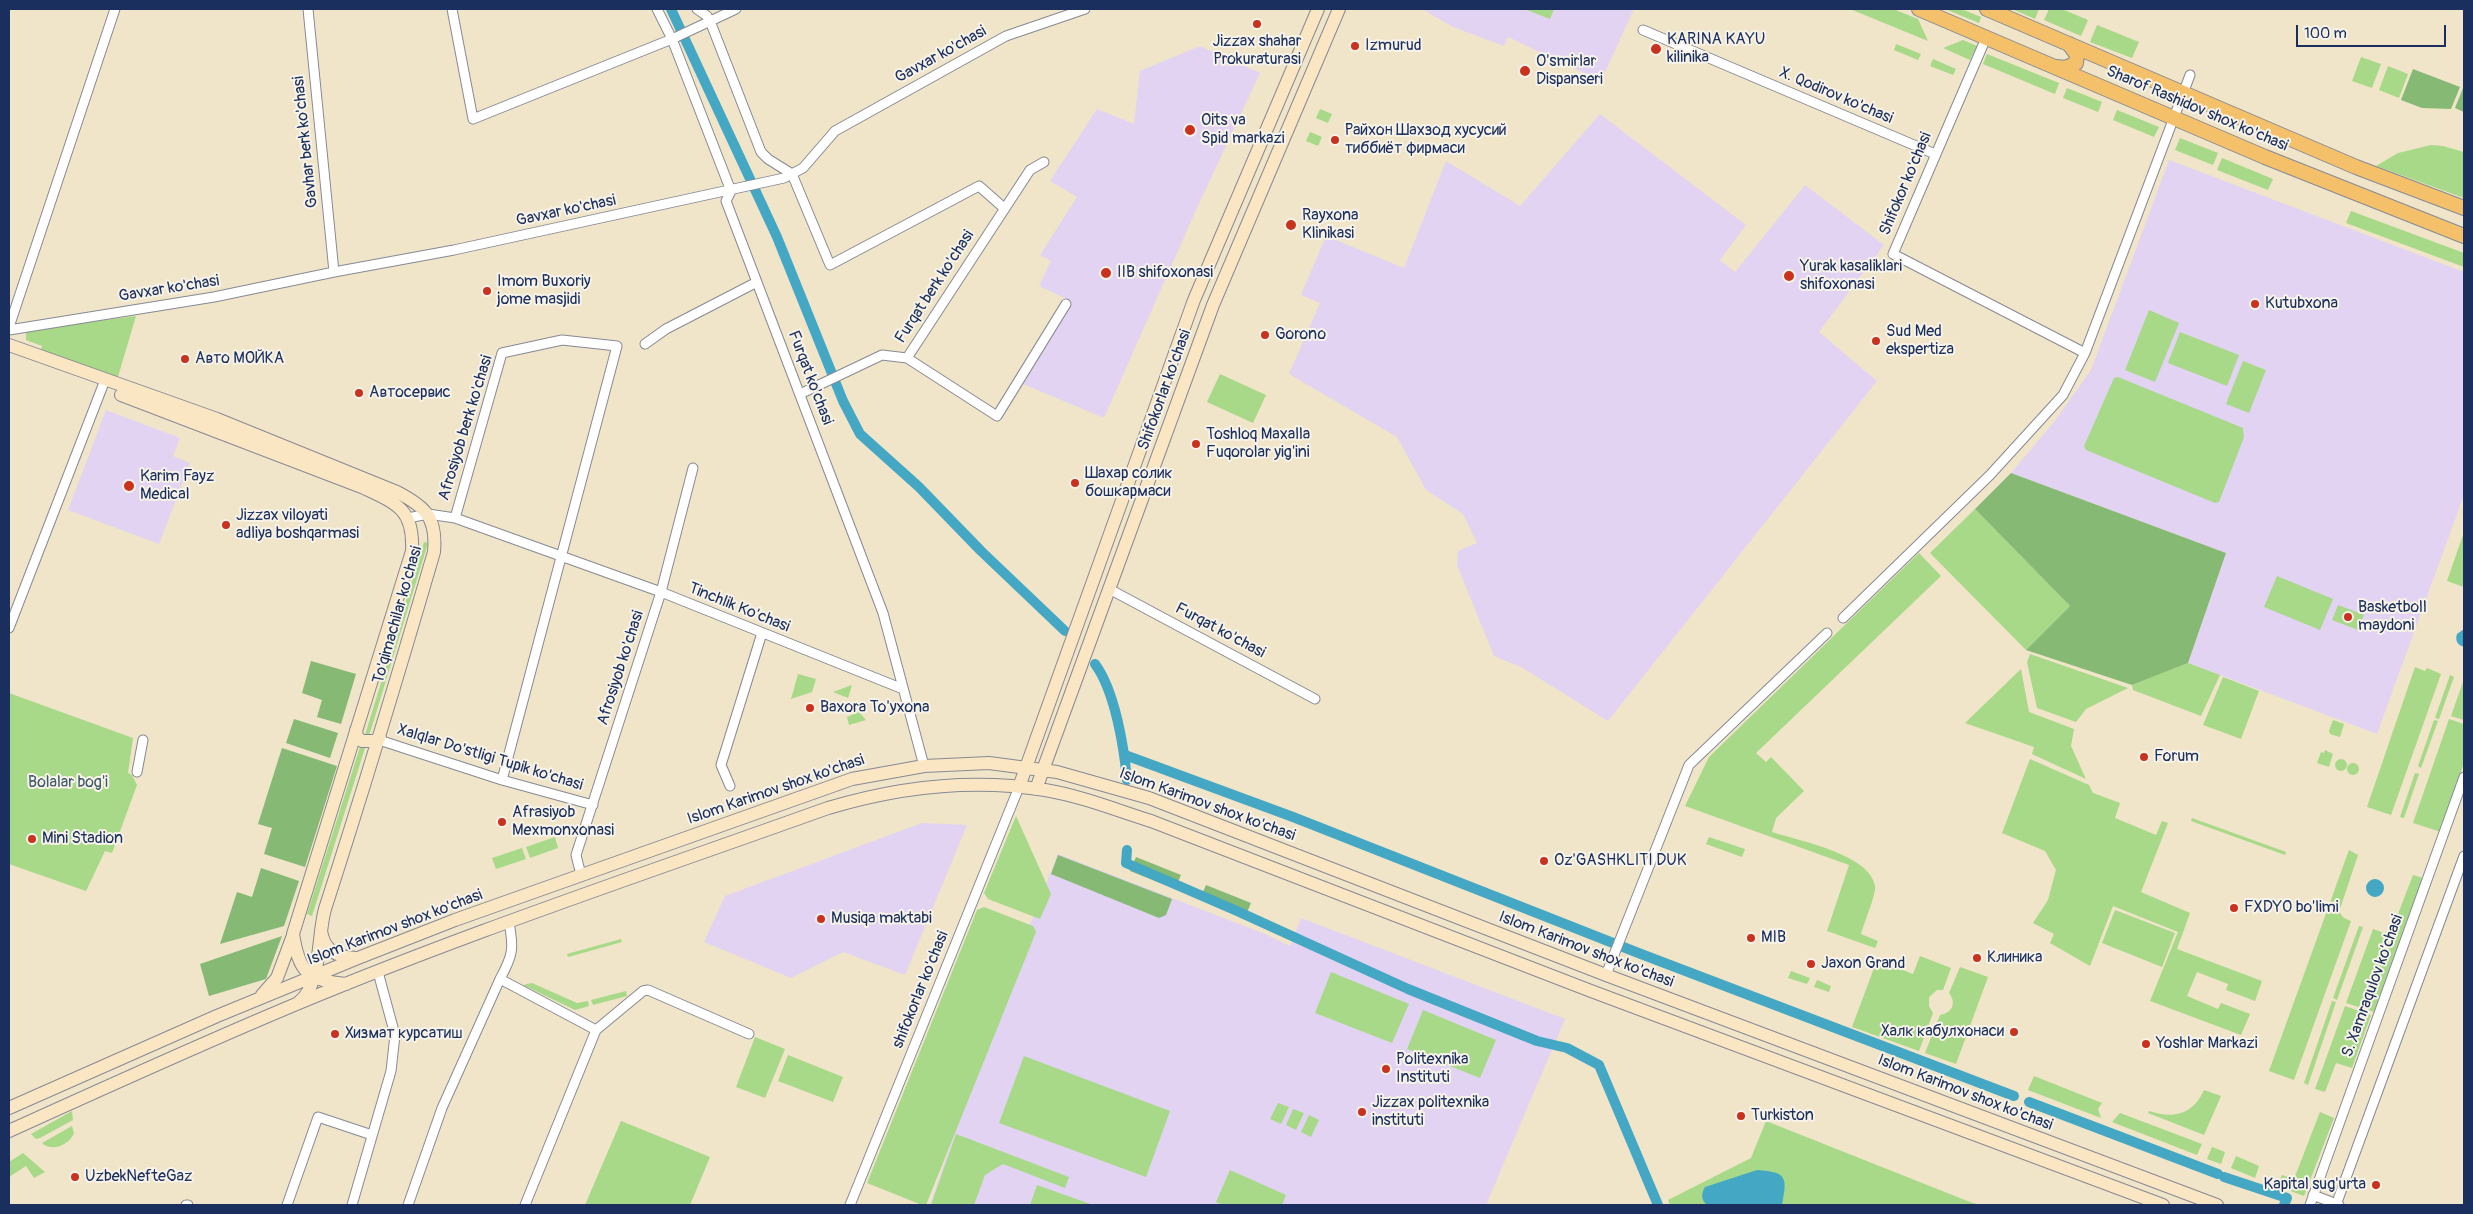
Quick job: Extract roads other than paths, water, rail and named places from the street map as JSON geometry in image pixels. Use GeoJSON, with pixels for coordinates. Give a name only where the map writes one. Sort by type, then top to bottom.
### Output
{"type":"FeatureCollection","features":[{"type":"Feature","properties":{"kind":"main road","name":"Shifokorlar ko'chasi"},"geometry":{"type":"LineString","coordinates":[[1019,787],[1028,767],[1194,300],[1318,9]]}},
{"type":"Feature","properties":{"kind":"main road","name":"Shifokorlar ko'chasi"},"geometry":{"type":"LineString","coordinates":[[1036,789],[1213,305],[1339,9]]}},
{"type":"Feature","properties":{"kind":"main road","name":"Sharof Rashidov shox ko'chasi"},"geometry":{"type":"LineString","coordinates":[[1919,9],[2265,157],[2464,236]]}},
{"type":"Feature","properties":{"kind":"main road","name":"Sharof Rashidov shox ko'chasi"},"geometry":{"type":"LineString","coordinates":[[1987,9],[2003,12],[2069,44],[2356,167],[2464,208]]}},
{"type":"Feature","properties":{"kind":"main road"},"geometry":{"type":"LineString","coordinates":[[2053,66],[2066,68],[2076,62],[2077,55],[2069,44]]}},
{"type":"Feature","properties":{"kind":"main road"},"geometry":{"type":"LineString","coordinates":[[9,345],[364,488],[391,500],[408,518]]}},
{"type":"Feature","properties":{"kind":"main road"},"geometry":{"type":"LineString","coordinates":[[9,352],[103,384],[217,419],[397,492],[412,500],[428,514]]}},
{"type":"Feature","properties":{"kind":"main road","name":"To'qimachilar ko'chasi"},"geometry":{"type":"LineString","coordinates":[[295,1005],[308,994],[314,976],[320,925],[379,738],[434,552],[435,536],[428,514]]}},
{"type":"Feature","properties":{"kind":"main road","name":"To'qimachilar ko'chasi"},"geometry":{"type":"LineString","coordinates":[[255,1001],[277,978],[293,934],[412,551],[413,536],[408,518]]}},
{"type":"Feature","properties":{"kind":"main road"},"geometry":{"type":"LineString","coordinates":[[356,730],[357,737],[362,741],[369,743],[379,738]]}},
{"type":"Feature","properties":{"kind":"main road","name":"Islom Karimov shox ko'chasi"},"geometry":{"type":"LineString","coordinates":[[9,1108],[358,958],[581,875],[852,779],[924,766],[989,763],[1043,770],[1149,798],[1188,812],[1606,975],[2216,1205]]}},
{"type":"Feature","properties":{"kind":"main road","name":"Islom Karimov shox ko'chasi"},"geometry":{"type":"LineString","coordinates":[[9,1131],[295,1005],[378,972],[510,922],[828,808],[872,795],[926,786],[1019,787],[1078,798],[1151,821],[1590,991],[2163,1205]]}},
{"type":"Feature","properties":{"kind":"main road"},"geometry":{"type":"LineString","coordinates":[[320,925],[322,939],[334,954],[358,958]]}},
{"type":"Feature","properties":{"kind":"main road"},"geometry":{"type":"LineString","coordinates":[[293,934],[300,964],[314,976],[348,984]]}},
{"type":"Feature","properties":{"kind":"street"},"geometry":{"type":"LineString","coordinates":[[9,328],[116,9]]}},
{"type":"Feature","properties":{"kind":"street","name":"Gavhar berk ko'chasi"},"geometry":{"type":"LineString","coordinates":[[308,9],[334,272]]}},
{"type":"Feature","properties":{"kind":"street"},"geometry":{"type":"LineString","coordinates":[[452,9],[473,119],[672,39],[736,9]]}},
{"type":"Feature","properties":{"kind":"street","name":"Furqat ko'chasi"},"geometry":{"type":"LineString","coordinates":[[657,9],[672,39],[731,191],[726,201],[883,613],[924,766]]}},
{"type":"Feature","properties":{"kind":"street"},"geometry":{"type":"LineString","coordinates":[[697,9],[707,16],[710,21],[761,152],[792,174],[830,265],[979,186],[1004,208]]}},
{"type":"Feature","properties":{"kind":"street","name":"Gavxar ko'chasi"},"geometry":{"type":"LineString","coordinates":[[9,328],[214,297],[454,250],[773,181],[803,168],[835,131],[1006,36],[1085,9]]}},
{"type":"Feature","properties":{"kind":"street","name":"X. Qodirov ko'chasi"},"geometry":{"type":"LineString","coordinates":[[1643,30],[1935,154]]}},
{"type":"Feature","properties":{"kind":"street","name":"Shifokor ko'chasi"},"geometry":{"type":"LineString","coordinates":[[1986,38],[1893,254],[2085,353]]}},
{"type":"Feature","properties":{"kind":"street"},"geometry":{"type":"LineString","coordinates":[[1843,618],[1990,474],[2062,395],[2085,353],[2190,75]]}},
{"type":"Feature","properties":{"kind":"street","name":"Furqat berk ko'chasi"},"geometry":{"type":"LineString","coordinates":[[1044,162],[1030,170],[907,358],[998,416],[1066,304]]}},
{"type":"Feature","properties":{"kind":"street"},"geometry":{"type":"LineString","coordinates":[[645,344],[666,329],[757,282]]}},
{"type":"Feature","properties":{"kind":"street","name":"Afrosiyob berk ko'chasi"},"geometry":{"type":"LineString","coordinates":[[502,780],[563,557],[617,346],[562,340],[502,353],[454,518],[563,557]]}},
{"type":"Feature","properties":{"kind":"street"},"geometry":{"type":"LineString","coordinates":[[800,394],[882,355],[907,358]]}},
{"type":"Feature","properties":{"kind":"street"},"geometry":{"type":"LineString","coordinates":[[9,628],[103,384]]}},
{"type":"Feature","properties":{"kind":"street","name":"Afrosiyob ko'chasi"},"geometry":{"type":"LineString","coordinates":[[581,875],[576,855],[661,592],[693,468]]}},
{"type":"Feature","properties":{"kind":"street"},"geometry":{"type":"LineString","coordinates":[[408,518],[428,514],[454,518]]}},
{"type":"Feature","properties":{"kind":"street","name":"Tinchlik Ko'chasi"},"geometry":{"type":"LineString","coordinates":[[563,557],[661,592],[903,689]]}},
{"type":"Feature","properties":{"kind":"street","name":"Furqat ko'chasi"},"geometry":{"type":"LineString","coordinates":[[1110,590],[1315,699]]}},
{"type":"Feature","properties":{"kind":"street"},"geometry":{"type":"LineString","coordinates":[[1606,975],[1690,765],[1827,632]]}},
{"type":"Feature","properties":{"kind":"street"},"geometry":{"type":"LineString","coordinates":[[730,786],[721,764],[762,634]]}},
{"type":"Feature","properties":{"kind":"street","name":"Xalqlar Do'stligi Tupik ko'chasi"},"geometry":{"type":"LineString","coordinates":[[379,738],[502,780],[593,805]]}},
{"type":"Feature","properties":{"kind":"street"},"geometry":{"type":"LineString","coordinates":[[137,772],[143,740]]}},
{"type":"Feature","properties":{"kind":"street","name":"S. Xamraqulov ko'chasi"},"geometry":{"type":"LineString","coordinates":[[2310,1205],[2464,777]]}},
{"type":"Feature","properties":{"kind":"street","name":"shifokorlar ko'chasi"},"geometry":{"type":"LineString","coordinates":[[850,1205],[1019,787]]}},
{"type":"Feature","properties":{"kind":"street"},"geometry":{"type":"LineString","coordinates":[[2313,1195],[2337,1205],[2464,856]]}},
{"type":"Feature","properties":{"kind":"street"},"geometry":{"type":"LineString","coordinates":[[408,1205],[442,1108],[500,979],[511,959],[514,948],[510,922]]}},
{"type":"Feature","properties":{"kind":"street"},"geometry":{"type":"LineString","coordinates":[[352,1205],[391,1071],[394,1035],[378,972]]}},
{"type":"Feature","properties":{"kind":"street"},"geometry":{"type":"LineString","coordinates":[[500,979],[596,1030]]}},
{"type":"Feature","properties":{"kind":"street"},"geometry":{"type":"LineString","coordinates":[[525,1205],[596,1030],[648,990],[749,1034]]}},
{"type":"Feature","properties":{"kind":"street"},"geometry":{"type":"LineString","coordinates":[[287,1205],[318,1117],[372,1135]]}},
{"type":"Feature","properties":{"kind":"water"},"geometry":{"type":"Polygon","coordinates":[[[2464,629],[2464,647],[2458,644],[2456,638],[2457,634],[2464,629]]]}},
{"type":"Feature","properties":{"kind":"water"},"geometry":{"type":"Polygon","coordinates":[[[2375,879],[2381,882],[2384,888],[2381,894],[2375,897],[2369,894],[2366,888],[2369,882],[2375,879]]]}},
{"type":"Feature","properties":{"kind":"water"},"geometry":{"type":"Polygon","coordinates":[[[1757,1170],[1775,1173],[1783,1178],[1785,1188],[1782,1205],[1707,1205],[1704,1201],[1702,1194],[1705,1187],[1757,1170]]]}},
{"type":"Feature","properties":{"kind":"waterway"},"geometry":{"type":"LineString","coordinates":[[671,9],[777,237],[843,401],[860,434],[919,487],[981,551],[1065,631]]}},
{"type":"Feature","properties":{"kind":"waterway"},"geometry":{"type":"LineString","coordinates":[[1095,664],[1102,675],[1113,704],[1124,752],[1127,780]]}},
{"type":"Feature","properties":{"kind":"waterway"},"geometry":{"type":"LineString","coordinates":[[1125,755],[1293,817],[1641,954],[2014,1096]]}},
{"type":"Feature","properties":{"kind":"waterway"},"geometry":{"type":"LineString","coordinates":[[1127,850],[1126,863],[1408,989],[1537,1041],[1567,1048],[1599,1065],[1658,1205]]}},
{"type":"Feature","properties":{"kind":"waterway"},"geometry":{"type":"LineString","coordinates":[[2029,1102],[2218,1174]]}},
{"type":"Feature","properties":{"kind":"waterway"},"geometry":{"type":"LineString","coordinates":[[2224,1177],[2287,1198],[2284,1205]]}},
{"type":"Feature","properties":{"kind":"place","name":"Jizzax shahar Prokuraturasi"},"geometry":{"type":"Point","coordinates":[1257,24]}},
{"type":"Feature","properties":{"kind":"place","name":"Izmurud"},"geometry":{"type":"Point","coordinates":[1355,46]}},
{"type":"Feature","properties":{"kind":"place","name":"KARINA KAYU kilinika"},"geometry":{"type":"Point","coordinates":[1656,49]}},
{"type":"Feature","properties":{"kind":"place","name":"O'smirlar Dispanseri"},"geometry":{"type":"Point","coordinates":[1525,71]}},
{"type":"Feature","properties":{"kind":"place","name":"Oits va Spid markazi"},"geometry":{"type":"Point","coordinates":[1190,130]}},
{"type":"Feature","properties":{"kind":"place","name":"Райхон Шахзод хусусий тиббиёт фирмаси"},"geometry":{"type":"Point","coordinates":[1335,140]}},
{"type":"Feature","properties":{"kind":"place","name":"Rayxona Klinikasi"},"geometry":{"type":"Point","coordinates":[1291,225]}},
{"type":"Feature","properties":{"kind":"place","name":"IIB shifoxonasi"},"geometry":{"type":"Point","coordinates":[1106,273]}},
{"type":"Feature","properties":{"kind":"place","name":"Yurak kasaliklari shifoxonasi"},"geometry":{"type":"Point","coordinates":[1789,276]}},
{"type":"Feature","properties":{"kind":"place","name":"Imom Buxoriy jome masjidi"},"geometry":{"type":"Point","coordinates":[487,291]}},
{"type":"Feature","properties":{"kind":"place","name":"Kutubxona"},"geometry":{"type":"Point","coordinates":[2255,304]}},
{"type":"Feature","properties":{"kind":"place","name":"Gorono"},"geometry":{"type":"Point","coordinates":[1265,335]}},
{"type":"Feature","properties":{"kind":"place","name":"Sud Med ekspertiza"},"geometry":{"type":"Point","coordinates":[1876,341]}},
{"type":"Feature","properties":{"kind":"place","name":"Авто МОЙКА"},"geometry":{"type":"Point","coordinates":[185,359]}},
{"type":"Feature","properties":{"kind":"place","name":"Автосервис"},"geometry":{"type":"Point","coordinates":[359,393]}},
{"type":"Feature","properties":{"kind":"place","name":"Toshloq Maxalla Fuqorolar yig'ini"},"geometry":{"type":"Point","coordinates":[1196,444]}},
{"type":"Feature","properties":{"kind":"place","name":"Шахар солик бошкармаси"},"geometry":{"type":"Point","coordinates":[1075,483]}},
{"type":"Feature","properties":{"kind":"place","name":"Karim Fayz Medical"},"geometry":{"type":"Point","coordinates":[129,486]}},
{"type":"Feature","properties":{"kind":"place","name":"Jizzax viloyati adliya boshqarmasi"},"geometry":{"type":"Point","coordinates":[226,525]}},
{"type":"Feature","properties":{"kind":"place","name":"Basketboll maydoni"},"geometry":{"type":"Point","coordinates":[2348,617]}},
{"type":"Feature","properties":{"kind":"place","name":"Baxora To'yxona"},"geometry":{"type":"Point","coordinates":[810,708]}},
{"type":"Feature","properties":{"kind":"place","name":"Forum"},"geometry":{"type":"Point","coordinates":[2144,757]}},
{"type":"Feature","properties":{"kind":"place","name":"Afrasiyob Mexmonxonasi"},"geometry":{"type":"Point","coordinates":[502,822]}},
{"type":"Feature","properties":{"kind":"place","name":"Mini Stadion"},"geometry":{"type":"Point","coordinates":[32,839]}},
{"type":"Feature","properties":{"kind":"place","name":"Oz'GASHKLITI DUK"},"geometry":{"type":"Point","coordinates":[1544,861]}},
{"type":"Feature","properties":{"kind":"place","name":"FXDYO bo'limi"},"geometry":{"type":"Point","coordinates":[2234,908]}},
{"type":"Feature","properties":{"kind":"place","name":"Musiqa maktabi"},"geometry":{"type":"Point","coordinates":[821,919]}},
{"type":"Feature","properties":{"kind":"place","name":"MIB"},"geometry":{"type":"Point","coordinates":[1751,938]}},
{"type":"Feature","properties":{"kind":"place","name":"Клиника"},"geometry":{"type":"Point","coordinates":[1977,958]}},
{"type":"Feature","properties":{"kind":"place","name":"Jaxon Grand"},"geometry":{"type":"Point","coordinates":[1811,964]}},
{"type":"Feature","properties":{"kind":"place","name":"Халк кабулхонаси"},"geometry":{"type":"Point","coordinates":[2014,1032]}},
{"type":"Feature","properties":{"kind":"place","name":"Хизмат курсатиш"},"geometry":{"type":"Point","coordinates":[335,1034]}},
{"type":"Feature","properties":{"kind":"place","name":"Yoshlar Markazi"},"geometry":{"type":"Point","coordinates":[2146,1044]}},
{"type":"Feature","properties":{"kind":"place","name":"Politexnika Instituti"},"geometry":{"type":"Point","coordinates":[1386,1069]}},
{"type":"Feature","properties":{"kind":"place","name":"Jizzax politexnika instituti"},"geometry":{"type":"Point","coordinates":[1362,1112]}},
{"type":"Feature","properties":{"kind":"place","name":"Turkiston"},"geometry":{"type":"Point","coordinates":[1741,1116]}},
{"type":"Feature","properties":{"kind":"place","name":"UzbekNefteGaz"},"geometry":{"type":"Point","coordinates":[75,1177]}},
{"type":"Feature","properties":{"kind":"place","name":"Kapital sug'urta"},"geometry":{"type":"Point","coordinates":[2376,1185]}},
{"type":"Feature","properties":{"kind":"park label","name":"Bolalar bog'i"},"geometry":{"type":"Point","coordinates":[68,783]}}]}
